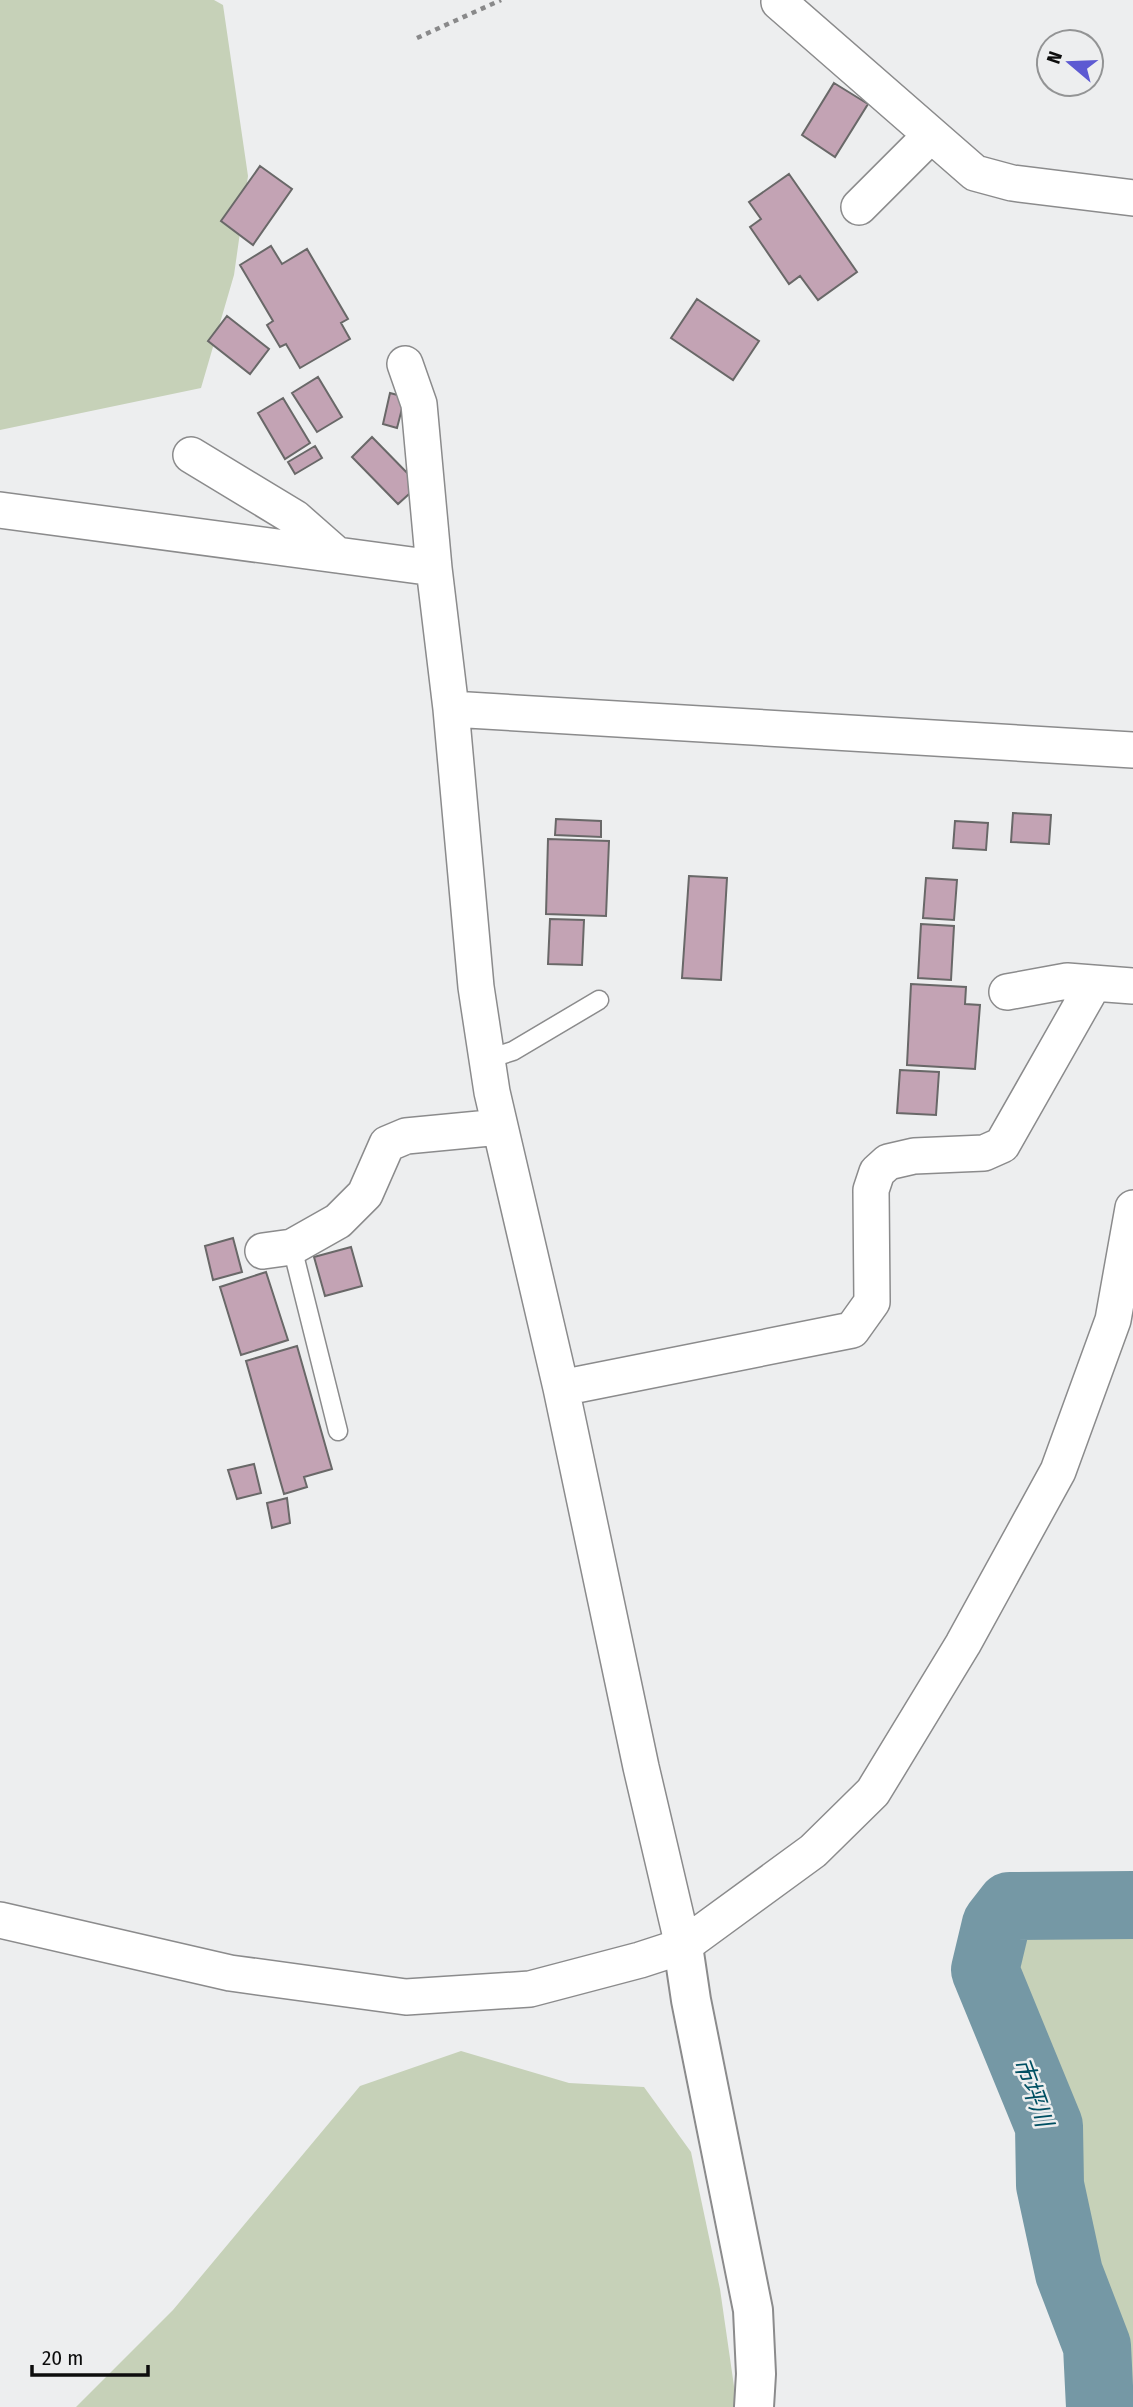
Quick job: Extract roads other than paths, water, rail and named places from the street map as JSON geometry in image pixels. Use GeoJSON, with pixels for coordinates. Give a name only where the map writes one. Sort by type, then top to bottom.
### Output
{"type":"FeatureCollection","features":[{"type":"Feature","properties":{"kind":"street"},"geometry":{"type":"LineString","coordinates":[[779,2],[975,173],[1012,183],[1133,198]]}},
{"type":"Feature","properties":{"kind":"street"},"geometry":{"type":"LineString","coordinates":[[859,207],[930,136]]}},
{"type":"Feature","properties":{"kind":"street"},"geometry":{"type":"LineString","coordinates":[[405,364],[419,404],[434,568],[451,709],[476,987],[488,1059],[500,1127],[561,1388],[638,1753],[683,1946],[691,2000],[753,2310],[756,2374],[754,2407]]}},
{"type":"Feature","properties":{"kind":"street"},"geometry":{"type":"LineString","coordinates":[[191,455],[295,518],[337,555]]}},
{"type":"Feature","properties":{"kind":"street"},"geometry":{"type":"LineString","coordinates":[[0,510],[434,568]]}},
{"type":"Feature","properties":{"kind":"street"},"geometry":{"type":"LineString","coordinates":[[451,709],[1133,750]]}},
{"type":"Feature","properties":{"kind":"street"},"geometry":{"type":"LineString","coordinates":[[1007,992],[1068,981],[1133,986]]}},
{"type":"Feature","properties":{"kind":"street"},"geometry":{"type":"LineString","coordinates":[[561,1388],[852,1330],[872,1302],[871,1190],[877,1172],[888,1162],[914,1156],[984,1153],[1002,1145],[1094,983]]}},
{"type":"Feature","properties":{"kind":"street"},"geometry":{"type":"LineString","coordinates":[[277,1249],[338,1221],[365,1194],[387,1143],[406,1136],[500,1127]]}},
{"type":"Feature","properties":{"kind":"street"},"geometry":{"type":"LineString","coordinates":[[0,1920],[230,1973],[406,1997],[530,1989],[640,1961],[683,1946],[813,1851],[873,1792],[963,1644],[1058,1471],[1113,1320],[1133,1208]]}},
{"type":"Feature","properties":{"kind":"lane"},"geometry":{"type":"LineString","coordinates":[[488,1059],[513,1051],[598,1000]]}},
{"type":"Feature","properties":{"kind":"lane"},"geometry":{"type":"LineString","coordinates":[[277,1249],[338,1431]]}},
{"type":"Feature","properties":{"kind":"waterway","name":"市坪川"},"geometry":{"type":"LineString","coordinates":[[1100,2407],[1097,2346],[1069,2273],[1050,2185],[1049,2126],[985,1970],[996,1924],[1010,1906],[1133,1905]]}}]}
